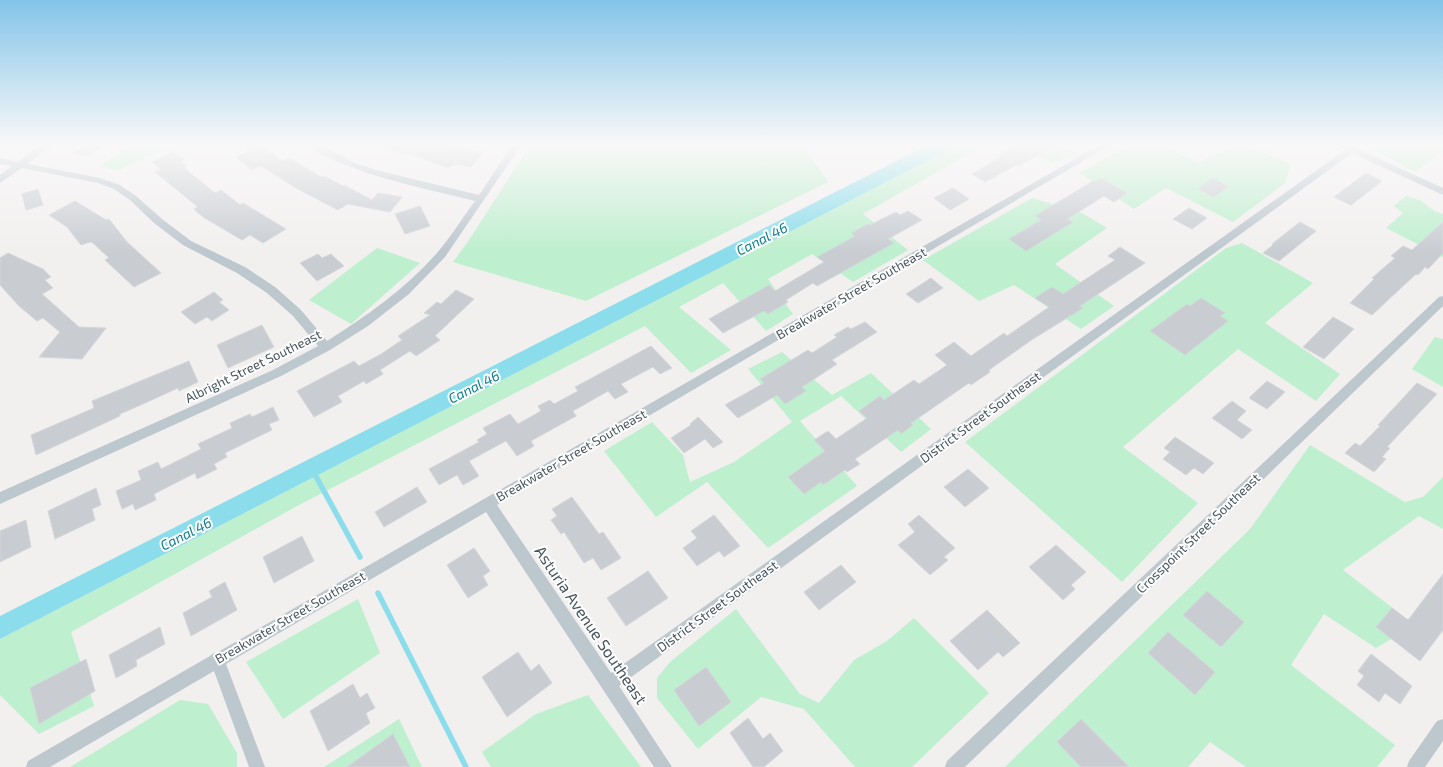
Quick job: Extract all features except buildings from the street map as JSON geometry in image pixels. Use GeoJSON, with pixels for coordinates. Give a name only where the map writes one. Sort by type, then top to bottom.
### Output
{"type":"FeatureCollection","features":[{"type":"Feature","properties":{"kind":"street"},"geometry":{"type":"LineString","coordinates":[[94,180],[117,187],[133,198],[158,221],[187,244],[241,270],[271,290],[297,313],[326,347]]}},
{"type":"Feature","properties":{"kind":"street"},"geometry":{"type":"LineString","coordinates":[[400,180],[481,199]]}},
{"type":"Feature","properties":{"kind":"street","name":"Albright Street Southeast"},"geometry":{"type":"LineString","coordinates":[[0,498],[270,376],[326,347],[364,324],[405,291],[441,255],[494,180]]}},
{"type":"Feature","properties":{"kind":"street","name":"Breakwater Street Southeast"},"geometry":{"type":"LineString","coordinates":[[34,767],[1046,180]]}},
{"type":"Feature","properties":{"kind":"street","name":"District Street Southeast"},"geometry":{"type":"LineString","coordinates":[[609,684],[1310,180]]}},
{"type":"Feature","properties":{"kind":"street"},"geometry":{"type":"LineString","coordinates":[[1416,180],[1443,192]]}},
{"type":"Feature","properties":{"kind":"street","name":"Crosspoint Street Southeast"},"geometry":{"type":"LineString","coordinates":[[953,767],[1443,300]]}},
{"type":"Feature","properties":{"kind":"street","name":"Asturia Avenue Southeast"},"geometry":{"type":"LineString","coordinates":[[488,503],[664,767]]}},
{"type":"Feature","properties":{"kind":"street"},"geometry":{"type":"LineString","coordinates":[[218,659],[257,767]]}},
{"type":"Feature","properties":{"kind":"street"},"geometry":{"type":"LineString","coordinates":[[1415,767],[1443,727]]}},
{"type":"Feature","properties":{"kind":"green space"},"geometry":{"type":"Polygon","coordinates":[[[508,180],[826,180],[828,182],[586,301],[453,262],[508,180]]]}},
{"type":"Feature","properties":{"kind":"green space"},"geometry":{"type":"Polygon","coordinates":[[[891,180],[923,180],[863,214],[908,250],[853,282],[812,254],[768,279],[793,314],[766,331],[723,283],[679,307],[731,350],[691,373],[645,326],[297,506],[71,632],[94,706],[39,734],[0,695],[0,639],[891,180]]]}},
{"type":"Feature","properties":{"kind":"green space"},"geometry":{"type":"Polygon","coordinates":[[[1090,180],[1286,180],[1285,183],[1233,222],[1166,188],[1134,209],[1090,180]]]}},
{"type":"Feature","properties":{"kind":"green space"},"geometry":{"type":"Polygon","coordinates":[[[1406,196],[1420,200],[1434,211],[1443,214],[1443,257],[1386,228],[1403,213],[1394,206],[1406,196]]]}},
{"type":"Feature","properties":{"kind":"green space"},"geometry":{"type":"Polygon","coordinates":[[[1032,198],[1082,213],[1107,228],[1055,264],[1114,306],[1081,329],[1014,285],[979,301],[923,260],[1032,198]]]}},
{"type":"Feature","properties":{"kind":"green space"},"geometry":{"type":"Polygon","coordinates":[[[1242,243],[1313,283],[1265,323],[1340,374],[1316,401],[1238,349],[1123,447],[1198,503],[1122,582],[965,442],[1226,248],[1242,243]]]}},
{"type":"Feature","properties":{"kind":"green space"},"geometry":{"type":"Polygon","coordinates":[[[377,248],[420,263],[351,324],[309,300],[377,248]]]}},
{"type":"Feature","properties":{"kind":"green space"},"geometry":{"type":"Polygon","coordinates":[[[1435,337],[1443,339],[1443,387],[1412,369],[1435,337]]]}},
{"type":"Feature","properties":{"kind":"green space"},"geometry":{"type":"Polygon","coordinates":[[[782,352],[832,395],[871,373],[931,429],[901,452],[841,396],[800,421],[857,486],[768,548],[707,482],[656,517],[604,451],[652,422],[683,455],[690,482],[734,462],[792,422],[748,369],[782,352]]]}},
{"type":"Feature","properties":{"kind":"green space"},"geometry":{"type":"Polygon","coordinates":[[[1310,445],[1405,502],[1423,497],[1443,477],[1443,529],[1419,516],[1343,570],[1415,625],[1376,648],[1324,614],[1291,665],[1395,745],[1377,767],[1246,767],[1210,742],[1188,767],[1005,767],[1250,529],[1310,445]]]}},
{"type":"Feature","properties":{"kind":"green space"},"geometry":{"type":"Polygon","coordinates":[[[358,599],[380,653],[283,719],[246,662],[358,599]]]}},
{"type":"Feature","properties":{"kind":"green space"},"geometry":{"type":"Polygon","coordinates":[[[736,609],[800,694],[819,703],[854,660],[887,641],[914,618],[989,693],[912,767],[855,767],[804,709],[761,697],[698,749],[657,698],[657,678],[670,662],[736,609]]]}},
{"type":"Feature","properties":{"kind":"green space"},"geometry":{"type":"Polygon","coordinates":[[[588,695],[641,767],[491,767],[482,752],[536,714],[588,695]]]}},
{"type":"Feature","properties":{"kind":"green space"},"geometry":{"type":"Polygon","coordinates":[[[180,700],[208,704],[237,753],[237,767],[70,767],[180,700]]]}},
{"type":"Feature","properties":{"kind":"green space"},"geometry":{"type":"Polygon","coordinates":[[[399,719],[422,767],[324,767],[399,719]]]}},
{"type":"Feature","properties":{"kind":"water","name":"Canal 46"},"geometry":{"type":"Polygon","coordinates":[[[859,180],[891,180],[0,639],[0,616],[859,180]]]}},
{"type":"Feature","properties":{"kind":"waterway"},"geometry":{"type":"LineString","coordinates":[[313,471],[360,557]]}},
{"type":"Feature","properties":{"kind":"waterway"},"geometry":{"type":"LineString","coordinates":[[378,593],[466,767]]}}]}
